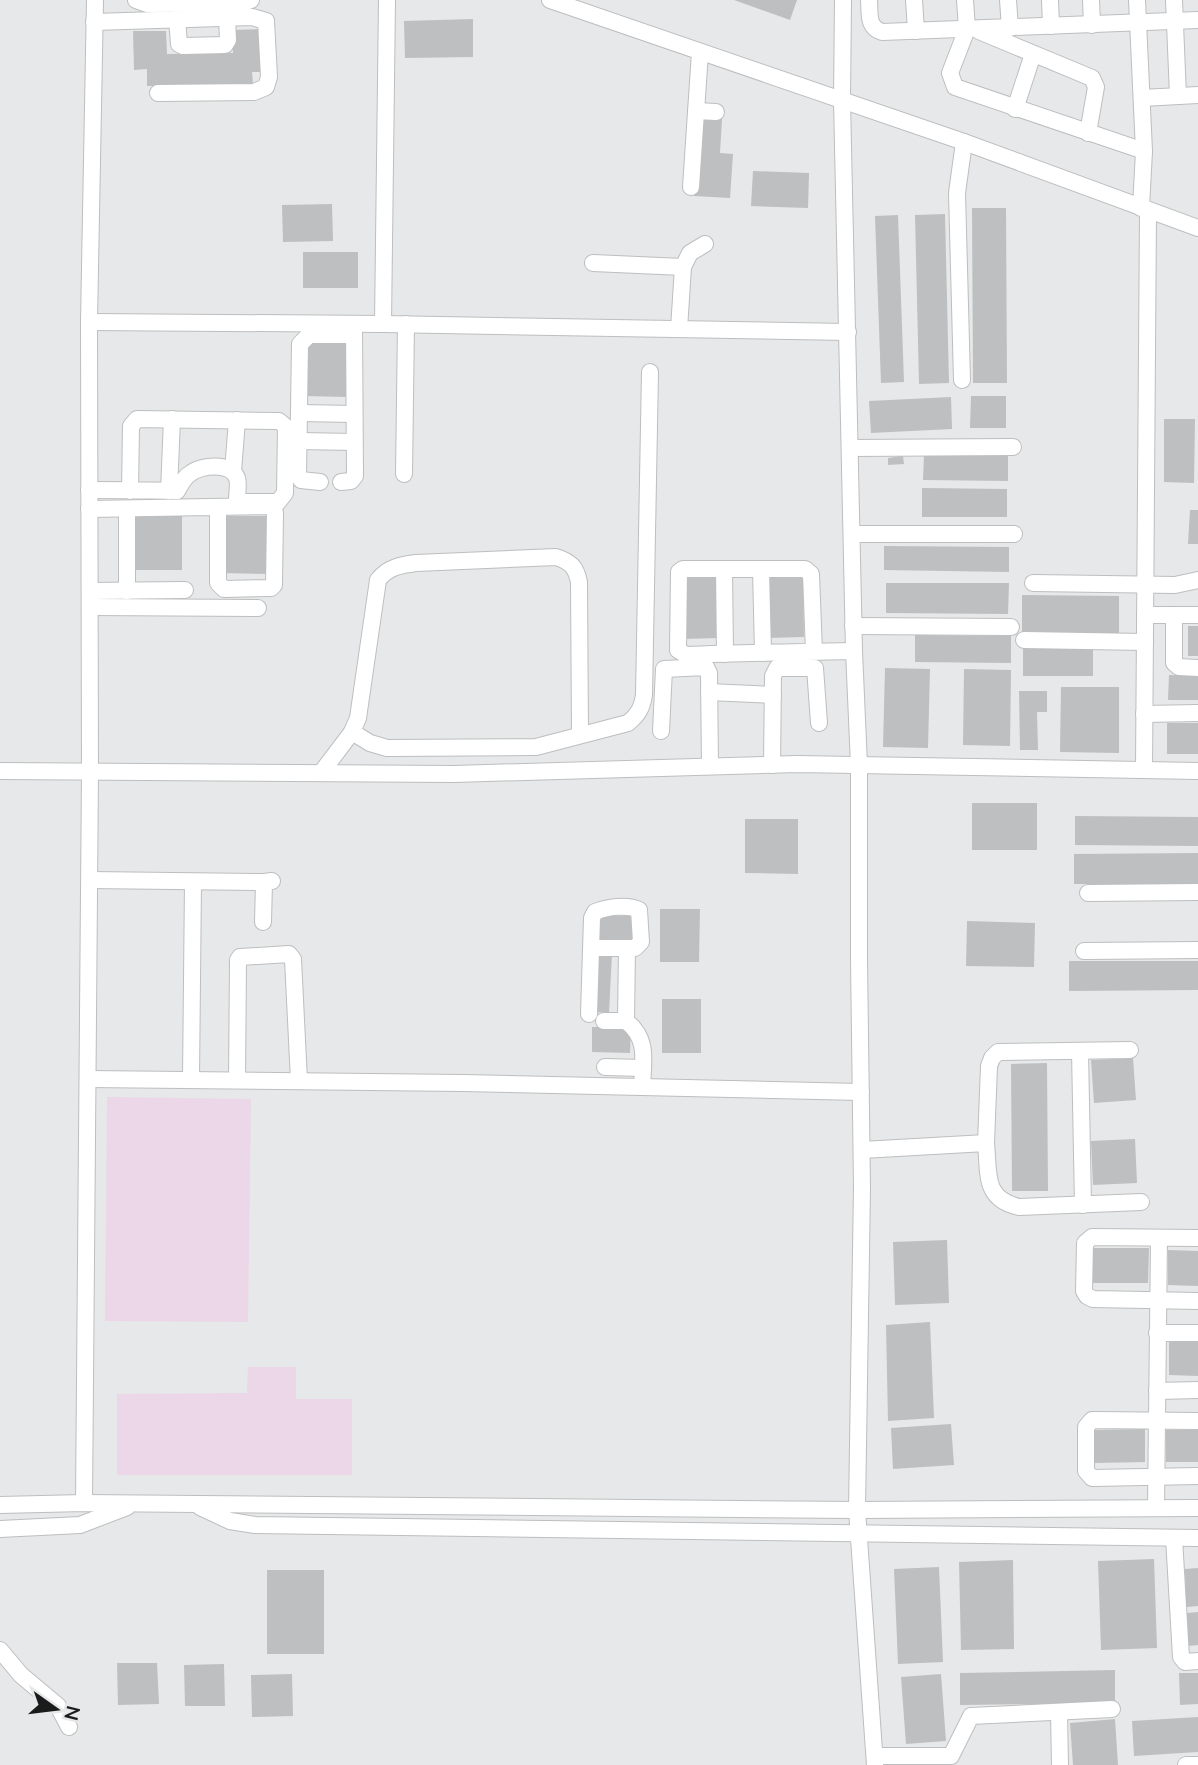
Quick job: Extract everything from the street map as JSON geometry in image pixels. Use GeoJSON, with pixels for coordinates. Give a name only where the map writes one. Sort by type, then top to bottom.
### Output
{"type":"FeatureCollection","features":[{"type":"Feature","properties":{"kind":"street"},"geometry":{"type":"LineString","coordinates":[[84,1503],[90,772],[89,322],[94,0]]}},
{"type":"Feature","properties":{"kind":"street"},"geometry":{"type":"LineString","coordinates":[[136,0],[147,4],[243,3],[251,0]]}},
{"type":"Feature","properties":{"kind":"street"},"geometry":{"type":"LineString","coordinates":[[383,324],[387,0]]}},
{"type":"Feature","properties":{"kind":"street"},"geometry":{"type":"LineString","coordinates":[[550,0],[576,4],[700,52],[964,142],[1198,228]]}},
{"type":"Feature","properties":{"kind":"street"},"geometry":{"type":"LineString","coordinates":[[843,0],[842,100],[853,626],[859,765],[862,1150],[857,1510],[875,1761],[955,1760],[971,1716],[1112,1709]]}},
{"type":"Feature","properties":{"kind":"street"},"geometry":{"type":"LineString","coordinates":[[869,0],[870,24],[875,30],[882,32],[1198,20]]}},
{"type":"Feature","properties":{"kind":"street"},"geometry":{"type":"LineString","coordinates":[[914,0],[916,31]]}},
{"type":"Feature","properties":{"kind":"street"},"geometry":{"type":"LineString","coordinates":[[965,0],[970,29],[950,73],[955,87],[1144,151]]}},
{"type":"Feature","properties":{"kind":"street"},"geometry":{"type":"LineString","coordinates":[[1008,0],[1010,28]]}},
{"type":"Feature","properties":{"kind":"street"},"geometry":{"type":"LineString","coordinates":[[1050,0],[1051,26]]}},
{"type":"Feature","properties":{"kind":"street"},"geometry":{"type":"LineString","coordinates":[[1091,0],[1092,25]]}},
{"type":"Feature","properties":{"kind":"street"},"geometry":{"type":"LineString","coordinates":[[1137,0],[1144,151],[1144,770]]}},
{"type":"Feature","properties":{"kind":"street"},"geometry":{"type":"LineString","coordinates":[[1174,0],[1178,96]]}},
{"type":"Feature","properties":{"kind":"street"},"geometry":{"type":"LineString","coordinates":[[94,22],[253,17],[266,20],[269,77],[266,87],[254,92],[158,93]]}},
{"type":"Feature","properties":{"kind":"street"},"geometry":{"type":"LineString","coordinates":[[177,19],[178,44],[183,46],[225,45],[228,40],[227,18]]}},
{"type":"Feature","properties":{"kind":"street"},"geometry":{"type":"LineString","coordinates":[[970,29],[1092,78],[1096,87],[1088,133]]}},
{"type":"Feature","properties":{"kind":"street"},"geometry":{"type":"LineString","coordinates":[[691,187],[700,52]]}},
{"type":"Feature","properties":{"kind":"street"},"geometry":{"type":"LineString","coordinates":[[1014,108],[1032,54]]}},
{"type":"Feature","properties":{"kind":"street"},"geometry":{"type":"LineString","coordinates":[[1142,98],[1198,95]]}},
{"type":"Feature","properties":{"kind":"street"},"geometry":{"type":"LineString","coordinates":[[696,111],[716,112]]}},
{"type":"Feature","properties":{"kind":"street"},"geometry":{"type":"LineString","coordinates":[[962,380],[957,192],[964,142]]}},
{"type":"Feature","properties":{"kind":"street"},"geometry":{"type":"LineString","coordinates":[[679,329],[683,267],[690,254],[705,244]]}},
{"type":"Feature","properties":{"kind":"street"},"geometry":{"type":"LineString","coordinates":[[593,264],[683,267]]}},
{"type":"Feature","properties":{"kind":"street"},"geometry":{"type":"LineString","coordinates":[[89,322],[354,330]]}},
{"type":"Feature","properties":{"kind":"street"},"geometry":{"type":"LineString","coordinates":[[320,482],[301,480],[298,475],[300,344],[309,335],[383,324],[848,332]]}},
{"type":"Feature","properties":{"kind":"street"},"geometry":{"type":"LineString","coordinates":[[404,474],[406,324]]}},
{"type":"Feature","properties":{"kind":"street"},"geometry":{"type":"LineString","coordinates":[[341,482],[351,481],[355,476],[354,330]]}},
{"type":"Feature","properties":{"kind":"street"},"geometry":{"type":"LineString","coordinates":[[352,732],[370,743],[387,748],[536,747],[628,723],[636,716],[642,707],[650,372]]}},
{"type":"Feature","properties":{"kind":"street"},"geometry":{"type":"LineString","coordinates":[[300,413],[354,414]]}},
{"type":"Feature","properties":{"kind":"street"},"geometry":{"type":"LineString","coordinates":[[130,491],[133,421],[137,419],[172,419],[237,420],[279,421],[286,427],[285,493],[278,502],[237,500],[237,479],[233,471],[237,420]]}},
{"type":"Feature","properties":{"kind":"street"},"geometry":{"type":"LineString","coordinates":[[169,491],[172,419]]}},
{"type":"Feature","properties":{"kind":"street"},"geometry":{"type":"LineString","coordinates":[[299,441],[354,442]]}},
{"type":"Feature","properties":{"kind":"street"},"geometry":{"type":"LineString","coordinates":[[850,448],[1013,447]]}},
{"type":"Feature","properties":{"kind":"street"},"geometry":{"type":"LineString","coordinates":[[89,490],[177,491],[185,478],[198,469],[221,467],[233,471]]}},
{"type":"Feature","properties":{"kind":"street"},"geometry":{"type":"LineString","coordinates":[[89,509],[274,508],[274,585],[224,589],[218,583],[218,509]]}},
{"type":"Feature","properties":{"kind":"street"},"geometry":{"type":"LineString","coordinates":[[127,509],[127,591]]}},
{"type":"Feature","properties":{"kind":"street"},"geometry":{"type":"LineString","coordinates":[[852,534],[1014,534]]}},
{"type":"Feature","properties":{"kind":"street"},"geometry":{"type":"LineString","coordinates":[[321,773],[352,732],[358,718],[378,580],[384,571],[416,563],[556,557],[568,561],[576,569],[579,582],[580,735]]}},
{"type":"Feature","properties":{"kind":"street"},"geometry":{"type":"LineString","coordinates":[[814,652],[811,574],[805,569],[683,569],[678,572],[678,650],[686,655],[763,653],[814,652],[854,651]]}},
{"type":"Feature","properties":{"kind":"street"},"geometry":{"type":"LineString","coordinates":[[724,569],[725,654]]}},
{"type":"Feature","properties":{"kind":"street"},"geometry":{"type":"LineString","coordinates":[[761,569],[763,653]]}},
{"type":"Feature","properties":{"kind":"street"},"geometry":{"type":"LineString","coordinates":[[1033,583],[1175,584],[1198,580]]}},
{"type":"Feature","properties":{"kind":"street"},"geometry":{"type":"LineString","coordinates":[[90,599],[127,591],[185,590]]}},
{"type":"Feature","properties":{"kind":"street"},"geometry":{"type":"LineString","coordinates":[[90,599],[258,608]]}},
{"type":"Feature","properties":{"kind":"street"},"geometry":{"type":"LineString","coordinates":[[1145,615],[1198,615]]}},
{"type":"Feature","properties":{"kind":"street"},"geometry":{"type":"LineString","coordinates":[[1174,615],[1174,663],[1179,667],[1198,668]]}},
{"type":"Feature","properties":{"kind":"street"},"geometry":{"type":"LineString","coordinates":[[853,626],[1011,627]]}},
{"type":"Feature","properties":{"kind":"street"},"geometry":{"type":"LineString","coordinates":[[1024,640],[1145,642]]}},
{"type":"Feature","properties":{"kind":"street"},"geometry":{"type":"LineString","coordinates":[[661,732],[664,669],[706,667],[709,673],[710,766]]}},
{"type":"Feature","properties":{"kind":"street"},"geometry":{"type":"LineString","coordinates":[[772,765],[774,671],[777,668],[815,668],[819,723]]}},
{"type":"Feature","properties":{"kind":"street"},"geometry":{"type":"LineString","coordinates":[[709,692],[773,695]]}},
{"type":"Feature","properties":{"kind":"street"},"geometry":{"type":"LineString","coordinates":[[1144,715],[1198,713]]}},
{"type":"Feature","properties":{"kind":"street"},"geometry":{"type":"LineString","coordinates":[[0,771],[454,774],[772,765],[1198,771]]}},
{"type":"Feature","properties":{"kind":"street"},"geometry":{"type":"LineString","coordinates":[[89,880],[268,882],[263,922]]}},
{"type":"Feature","properties":{"kind":"street"},"geometry":{"type":"LineString","coordinates":[[191,1079],[193,882]]}},
{"type":"Feature","properties":{"kind":"street"},"geometry":{"type":"LineString","coordinates":[[1088,893],[1198,892]]}},
{"type":"Feature","properties":{"kind":"street"},"geometry":{"type":"LineString","coordinates":[[592,948],[635,948],[641,942],[639,910],[634,907],[604,908],[595,912],[592,918],[592,948],[597,1017],[626,1021],[640,1036],[643,1048],[642,1087]]}},
{"type":"Feature","properties":{"kind":"street"},"geometry":{"type":"LineString","coordinates":[[626,1021],[627,948]]}},
{"type":"Feature","properties":{"kind":"street"},"geometry":{"type":"LineString","coordinates":[[1084,951],[1198,950]]}},
{"type":"Feature","properties":{"kind":"street"},"geometry":{"type":"LineString","coordinates":[[237,1080],[237,960],[240,957],[289,954],[293,959],[299,1081]]}},
{"type":"Feature","properties":{"kind":"street"},"geometry":{"type":"LineString","coordinates":[[1130,1050],[999,1052],[992,1058],[989,1066],[986,1143],[990,1187],[1002,1200],[1019,1207],[1142,1202]]}},
{"type":"Feature","properties":{"kind":"street"},"geometry":{"type":"LineString","coordinates":[[1080,1051],[1083,1205]]}},
{"type":"Feature","properties":{"kind":"street"},"geometry":{"type":"LineString","coordinates":[[605,1067],[643,1068]]}},
{"type":"Feature","properties":{"kind":"street"},"geometry":{"type":"LineString","coordinates":[[88,1079],[861,1093]]}},
{"type":"Feature","properties":{"kind":"street"},"geometry":{"type":"LineString","coordinates":[[862,1150],[986,1143]]}},
{"type":"Feature","properties":{"kind":"street"},"geometry":{"type":"LineString","coordinates":[[1198,1238],[1092,1237],[1085,1243],[1084,1290],[1087,1296],[1093,1299],[1198,1301]]}},
{"type":"Feature","properties":{"kind":"street"},"geometry":{"type":"LineString","coordinates":[[1156,1508],[1159,1238]]}},
{"type":"Feature","properties":{"kind":"street"},"geometry":{"type":"LineString","coordinates":[[1157,1333],[1198,1333]]}},
{"type":"Feature","properties":{"kind":"street"},"geometry":{"type":"LineString","coordinates":[[1157,1391],[1198,1390]]}},
{"type":"Feature","properties":{"kind":"street"},"geometry":{"type":"LineString","coordinates":[[1198,1421],[1092,1420],[1086,1427],[1086,1471],[1092,1478],[1198,1476]]}},
{"type":"Feature","properties":{"kind":"street"},"geometry":{"type":"LineString","coordinates":[[0,1529],[80,1525],[136,1503]]}},
{"type":"Feature","properties":{"kind":"street"},"geometry":{"type":"LineString","coordinates":[[0,1505],[136,1503],[857,1510],[1198,1508]]}},
{"type":"Feature","properties":{"kind":"street"},"geometry":{"type":"LineString","coordinates":[[192,1504],[229,1521],[256,1525],[1198,1538]]}},
{"type":"Feature","properties":{"kind":"street"},"geometry":{"type":"LineString","coordinates":[[1174,1538],[1181,1657],[1185,1662],[1198,1661]]}},
{"type":"Feature","properties":{"kind":"street"},"geometry":{"type":"LineString","coordinates":[[0,1650],[21,1675],[58,1706],[69,1727]]}},
{"type":"Feature","properties":{"kind":"street"},"geometry":{"type":"LineString","coordinates":[[1059,1712],[1060,1765]]}},
{"type":"Feature","properties":{"kind":"street"},"geometry":{"type":"LineString","coordinates":[[1186,1765],[1198,1765]]}},
{"type":"Feature","properties":{"kind":"shaded area"},"geometry":{"type":"Polygon","coordinates":[[[107,1097],[251,1099],[248,1322],[105,1321],[107,1097]]]}},
{"type":"Feature","properties":{"kind":"shaded area"},"geometry":{"type":"Polygon","coordinates":[[[248,1367],[296,1367],[296,1399],[352,1399],[352,1475],[117,1475],[117,1394],[247,1393],[248,1367]]]}},
{"type":"Feature","properties":{"kind":"building"},"geometry":{"type":"Polygon","coordinates":[[[734,0],[797,0],[790,20],[734,0]]]}},
{"type":"Feature","properties":{"kind":"building"},"geometry":{"type":"Polygon","coordinates":[[[473,19],[473,57],[405,58],[404,21],[473,19]]]}},
{"type":"Feature","properties":{"kind":"building"},"geometry":{"type":"Polygon","coordinates":[[[262,29],[263,72],[252,72],[253,84],[147,86],[147,69],[134,70],[133,31],[166,31],[167,54],[233,53],[232,30],[262,29]]]}},
{"type":"Feature","properties":{"kind":"building"},"geometry":{"type":"Polygon","coordinates":[[[698,118],[722,119],[720,153],[733,154],[730,198],[694,196],[698,118]]]}},
{"type":"Feature","properties":{"kind":"building"},"geometry":{"type":"Polygon","coordinates":[[[753,171],[809,173],[808,208],[751,206],[753,171]]]}},
{"type":"Feature","properties":{"kind":"building"},"geometry":{"type":"Polygon","coordinates":[[[332,204],[333,241],[283,242],[282,205],[332,204]]]}},
{"type":"Feature","properties":{"kind":"building"},"geometry":{"type":"Polygon","coordinates":[[[972,208],[1006,208],[1007,383],[973,383],[972,208]]]}},
{"type":"Feature","properties":{"kind":"building"},"geometry":{"type":"Polygon","coordinates":[[[945,214],[949,383],[919,384],[915,215],[945,214]]]}},
{"type":"Feature","properties":{"kind":"building"},"geometry":{"type":"Polygon","coordinates":[[[898,215],[904,382],[881,383],[875,216],[898,215]]]}},
{"type":"Feature","properties":{"kind":"building"},"geometry":{"type":"Polygon","coordinates":[[[303,252],[358,252],[358,288],[303,288],[303,252]]]}},
{"type":"Feature","properties":{"kind":"building"},"geometry":{"type":"Polygon","coordinates":[[[305,340],[349,340],[348,397],[304,396],[305,340]]]}},
{"type":"Feature","properties":{"kind":"building"},"geometry":{"type":"Polygon","coordinates":[[[971,396],[1006,396],[1006,428],[970,428],[971,396]]]}},
{"type":"Feature","properties":{"kind":"building"},"geometry":{"type":"Polygon","coordinates":[[[951,397],[952,429],[871,433],[869,401],[951,397]]]}},
{"type":"Feature","properties":{"kind":"building"},"geometry":{"type":"Polygon","coordinates":[[[1164,419],[1195,419],[1194,483],[1164,482],[1164,419]]]}},
{"type":"Feature","properties":{"kind":"building"},"geometry":{"type":"Polygon","coordinates":[[[924,454],[1008,456],[1008,481],[923,480],[924,454]]]}},
{"type":"Feature","properties":{"kind":"building"},"geometry":{"type":"Polygon","coordinates":[[[903,456],[904,464],[888,465],[888,458],[903,456]]]}},
{"type":"Feature","properties":{"kind":"building"},"geometry":{"type":"Polygon","coordinates":[[[922,488],[1007,489],[1007,517],[922,517],[922,488]]]}},
{"type":"Feature","properties":{"kind":"building"},"geometry":{"type":"Polygon","coordinates":[[[1190,510],[1198,510],[1198,544],[1188,544],[1190,510]]]}},
{"type":"Feature","properties":{"kind":"building"},"geometry":{"type":"Polygon","coordinates":[[[132,512],[182,513],[182,570],[132,570],[132,512]]]}},
{"type":"Feature","properties":{"kind":"building"},"geometry":{"type":"Polygon","coordinates":[[[222,516],[272,516],[272,574],[222,573],[222,516]]]}},
{"type":"Feature","properties":{"kind":"building"},"geometry":{"type":"Polygon","coordinates":[[[884,546],[1009,547],[1009,572],[884,570],[884,546]]]}},
{"type":"Feature","properties":{"kind":"building"},"geometry":{"type":"Polygon","coordinates":[[[765,575],[803,575],[804,637],[766,638],[765,575]]]}},
{"type":"Feature","properties":{"kind":"building"},"geometry":{"type":"Polygon","coordinates":[[[718,576],[720,638],[681,639],[680,577],[718,576]]]}},
{"type":"Feature","properties":{"kind":"building"},"geometry":{"type":"Polygon","coordinates":[[[886,583],[1009,583],[1008,614],[886,613],[886,583]]]}},
{"type":"Feature","properties":{"kind":"building"},"geometry":{"type":"Polygon","coordinates":[[[1022,595],[1119,596],[1119,634],[1022,632],[1022,595]]]}},
{"type":"Feature","properties":{"kind":"building"},"geometry":{"type":"Polygon","coordinates":[[[1188,626],[1198,626],[1198,656],[1188,656],[1188,626]]]}},
{"type":"Feature","properties":{"kind":"building"},"geometry":{"type":"Polygon","coordinates":[[[915,635],[1011,636],[1011,663],[915,662],[915,635]]]}},
{"type":"Feature","properties":{"kind":"building"},"geometry":{"type":"Polygon","coordinates":[[[1023,647],[1093,647],[1093,676],[1023,676],[1023,647]]]}},
{"type":"Feature","properties":{"kind":"building"},"geometry":{"type":"Polygon","coordinates":[[[885,668],[930,669],[928,748],[883,747],[885,668]]]}},
{"type":"Feature","properties":{"kind":"building"},"geometry":{"type":"Polygon","coordinates":[[[964,669],[1011,670],[1010,746],[963,745],[964,669]]]}},
{"type":"Feature","properties":{"kind":"building"},"geometry":{"type":"Polygon","coordinates":[[[1169,675],[1198,676],[1198,700],[1168,700],[1169,675]]]}},
{"type":"Feature","properties":{"kind":"building"},"geometry":{"type":"Polygon","coordinates":[[[1061,687],[1119,687],[1119,753],[1060,752],[1061,687]]]}},
{"type":"Feature","properties":{"kind":"building"},"geometry":{"type":"Polygon","coordinates":[[[1019,691],[1047,691],[1047,712],[1037,712],[1038,750],[1020,750],[1019,691]]]}},
{"type":"Feature","properties":{"kind":"building"},"geometry":{"type":"Polygon","coordinates":[[[1167,723],[1198,723],[1198,754],[1167,754],[1167,723]]]}},
{"type":"Feature","properties":{"kind":"building"},"geometry":{"type":"Polygon","coordinates":[[[972,803],[1037,803],[1037,850],[972,850],[972,803]]]}},
{"type":"Feature","properties":{"kind":"building"},"geometry":{"type":"Polygon","coordinates":[[[1075,816],[1198,817],[1198,846],[1075,845],[1075,816]]]}},
{"type":"Feature","properties":{"kind":"building"},"geometry":{"type":"Polygon","coordinates":[[[745,819],[798,819],[798,874],[745,873],[745,819]]]}},
{"type":"Feature","properties":{"kind":"building"},"geometry":{"type":"Polygon","coordinates":[[[1198,853],[1198,884],[1074,884],[1074,854],[1198,853]]]}},
{"type":"Feature","properties":{"kind":"building"},"geometry":{"type":"Polygon","coordinates":[[[660,909],[700,909],[699,962],[660,962],[660,909]]]}},
{"type":"Feature","properties":{"kind":"building"},"geometry":{"type":"Polygon","coordinates":[[[598,916],[636,916],[636,942],[597,941],[598,916]]]}},
{"type":"Feature","properties":{"kind":"building"},"geometry":{"type":"Polygon","coordinates":[[[967,921],[1035,923],[1034,967],[966,966],[967,921]]]}},
{"type":"Feature","properties":{"kind":"building"},"geometry":{"type":"Polygon","coordinates":[[[596,952],[612,953],[609,1013],[593,1012],[596,952]]]}},
{"type":"Feature","properties":{"kind":"building"},"geometry":{"type":"Polygon","coordinates":[[[1069,961],[1198,961],[1198,990],[1069,991],[1069,961]]]}},
{"type":"Feature","properties":{"kind":"building"},"geometry":{"type":"Polygon","coordinates":[[[662,999],[701,999],[701,1053],[662,1053],[662,999]]]}},
{"type":"Feature","properties":{"kind":"building"},"geometry":{"type":"Polygon","coordinates":[[[592,1027],[631,1027],[630,1053],[592,1052],[592,1027]]]}},
{"type":"Feature","properties":{"kind":"building"},"geometry":{"type":"Polygon","coordinates":[[[1133,1058],[1136,1100],[1094,1103],[1091,1060],[1133,1058]]]}},
{"type":"Feature","properties":{"kind":"building"},"geometry":{"type":"Polygon","coordinates":[[[1047,1063],[1048,1191],[1012,1191],[1011,1064],[1047,1063]]]}},
{"type":"Feature","properties":{"kind":"building"},"geometry":{"type":"Polygon","coordinates":[[[1135,1139],[1137,1183],[1093,1185],[1091,1141],[1135,1139]]]}},
{"type":"Feature","properties":{"kind":"building"},"geometry":{"type":"Polygon","coordinates":[[[947,1240],[949,1303],[895,1305],[893,1242],[947,1240]]]}},
{"type":"Feature","properties":{"kind":"building"},"geometry":{"type":"Polygon","coordinates":[[[1093,1248],[1149,1248],[1148,1283],[1092,1283],[1093,1248]]]}},
{"type":"Feature","properties":{"kind":"building"},"geometry":{"type":"Polygon","coordinates":[[[1168,1250],[1198,1251],[1198,1286],[1168,1285],[1168,1250]]]}},
{"type":"Feature","properties":{"kind":"building"},"geometry":{"type":"Polygon","coordinates":[[[930,1322],[934,1418],[888,1421],[886,1325],[930,1322]]]}},
{"type":"Feature","properties":{"kind":"building"},"geometry":{"type":"Polygon","coordinates":[[[1169,1341],[1198,1342],[1198,1376],[1169,1375],[1169,1341]]]}},
{"type":"Feature","properties":{"kind":"building"},"geometry":{"type":"Polygon","coordinates":[[[951,1424],[954,1465],[893,1469],[891,1428],[951,1424]]]}},
{"type":"Feature","properties":{"kind":"building"},"geometry":{"type":"Polygon","coordinates":[[[1145,1429],[1145,1462],[1095,1463],[1094,1430],[1145,1429]]]}},
{"type":"Feature","properties":{"kind":"building"},"geometry":{"type":"Polygon","coordinates":[[[1166,1430],[1198,1430],[1198,1462],[1166,1462],[1166,1430]]]}},
{"type":"Feature","properties":{"kind":"building"},"geometry":{"type":"Polygon","coordinates":[[[1154,1559],[1157,1648],[1101,1650],[1098,1561],[1154,1559]]]}},
{"type":"Feature","properties":{"kind":"building"},"geometry":{"type":"Polygon","coordinates":[[[1013,1560],[1014,1649],[961,1650],[959,1562],[1013,1560]]]}},
{"type":"Feature","properties":{"kind":"building"},"geometry":{"type":"Polygon","coordinates":[[[939,1567],[943,1662],[898,1664],[894,1569],[939,1567]]]}},
{"type":"Feature","properties":{"kind":"building"},"geometry":{"type":"Polygon","coordinates":[[[1198,1568],[1198,1606],[1186,1607],[1185,1569],[1198,1568]]]}},
{"type":"Feature","properties":{"kind":"building"},"geometry":{"type":"Polygon","coordinates":[[[267,1570],[324,1570],[324,1654],[267,1654],[267,1570]]]}},
{"type":"Feature","properties":{"kind":"building"},"geometry":{"type":"Polygon","coordinates":[[[1198,1612],[1198,1645],[1188,1646],[1187,1613],[1198,1612]]]}},
{"type":"Feature","properties":{"kind":"building"},"geometry":{"type":"Polygon","coordinates":[[[117,1663],[157,1663],[159,1704],[118,1705],[117,1663]]]}},
{"type":"Feature","properties":{"kind":"building"},"geometry":{"type":"Polygon","coordinates":[[[224,1664],[225,1706],[185,1706],[184,1665],[224,1664]]]}},
{"type":"Feature","properties":{"kind":"building"},"geometry":{"type":"Polygon","coordinates":[[[1115,1670],[1115,1703],[960,1705],[960,1673],[1115,1670]]]}},
{"type":"Feature","properties":{"kind":"building"},"geometry":{"type":"Polygon","coordinates":[[[1179,1673],[1198,1673],[1198,1704],[1180,1705],[1179,1673]]]}},
{"type":"Feature","properties":{"kind":"building"},"geometry":{"type":"Polygon","coordinates":[[[292,1674],[293,1716],[252,1717],[251,1675],[292,1674]]]}},
{"type":"Feature","properties":{"kind":"building"},"geometry":{"type":"Polygon","coordinates":[[[941,1674],[946,1741],[906,1744],[901,1677],[941,1674]]]}},
{"type":"Feature","properties":{"kind":"building"},"geometry":{"type":"Polygon","coordinates":[[[1198,1717],[1198,1752],[1134,1756],[1132,1721],[1198,1717]]]}},
{"type":"Feature","properties":{"kind":"building"},"geometry":{"type":"Polygon","coordinates":[[[1115,1719],[1118,1765],[1073,1765],[1070,1723],[1115,1719]]]}}]}
